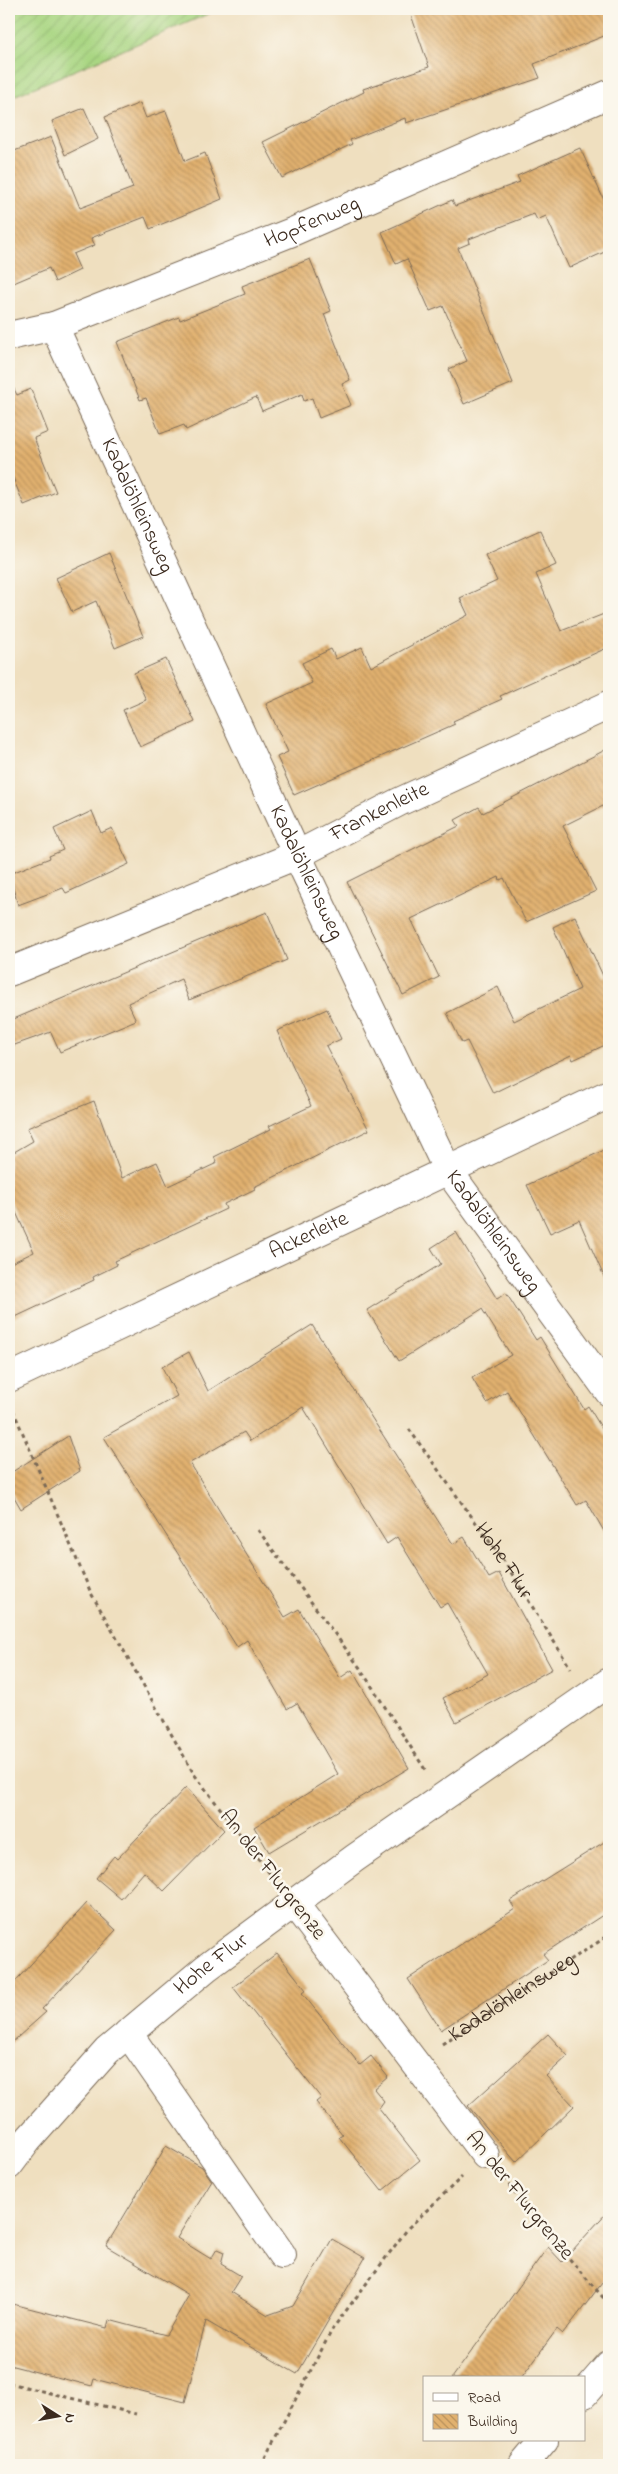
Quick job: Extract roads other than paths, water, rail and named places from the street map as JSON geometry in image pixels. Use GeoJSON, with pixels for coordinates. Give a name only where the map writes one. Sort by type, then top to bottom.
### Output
{"type":"FeatureCollection","features":[{"type":"Feature","properties":{"kind":"street","name":"Hopfenweg"},"geometry":{"type":"LineString","coordinates":[[9,336],[54,326],[292,232],[609,94]]}},
{"type":"Feature","properties":{"kind":"street","name":"Kadalöhleinsweg"},"geometry":{"type":"LineString","coordinates":[[54,326],[297,855],[447,1169],[609,1392]]}},
{"type":"Feature","properties":{"kind":"street","name":"Frankenleite"},"geometry":{"type":"LineString","coordinates":[[9,972],[297,855],[399,802],[609,704]]}},
{"type":"Feature","properties":{"kind":"street","name":"Ackerleite"},"geometry":{"type":"LineString","coordinates":[[9,1378],[447,1169],[609,1094]]}},
{"type":"Feature","properties":{"kind":"street","name":"Hohe Flur"},"geometry":{"type":"LineString","coordinates":[[9,2164],[18,2138],[107,2051],[206,1968],[293,1902],[599,1690]]}},
{"type":"Feature","properties":{"kind":"street","name":"An der Flurgrenze"},"geometry":{"type":"LineString","coordinates":[[293,1902],[486,2155]]}},
{"type":"Feature","properties":{"kind":"street"},"geometry":{"type":"LineString","coordinates":[[128,2033],[282,2255]]}},
{"type":"Feature","properties":{"kind":"street"},"geometry":{"type":"LineString","coordinates":[[586,2392],[609,2365]]}},
{"type":"Feature","properties":{"kind":"street"},"geometry":{"type":"LineString","coordinates":[[523,2465],[542,2442]]}}]}
